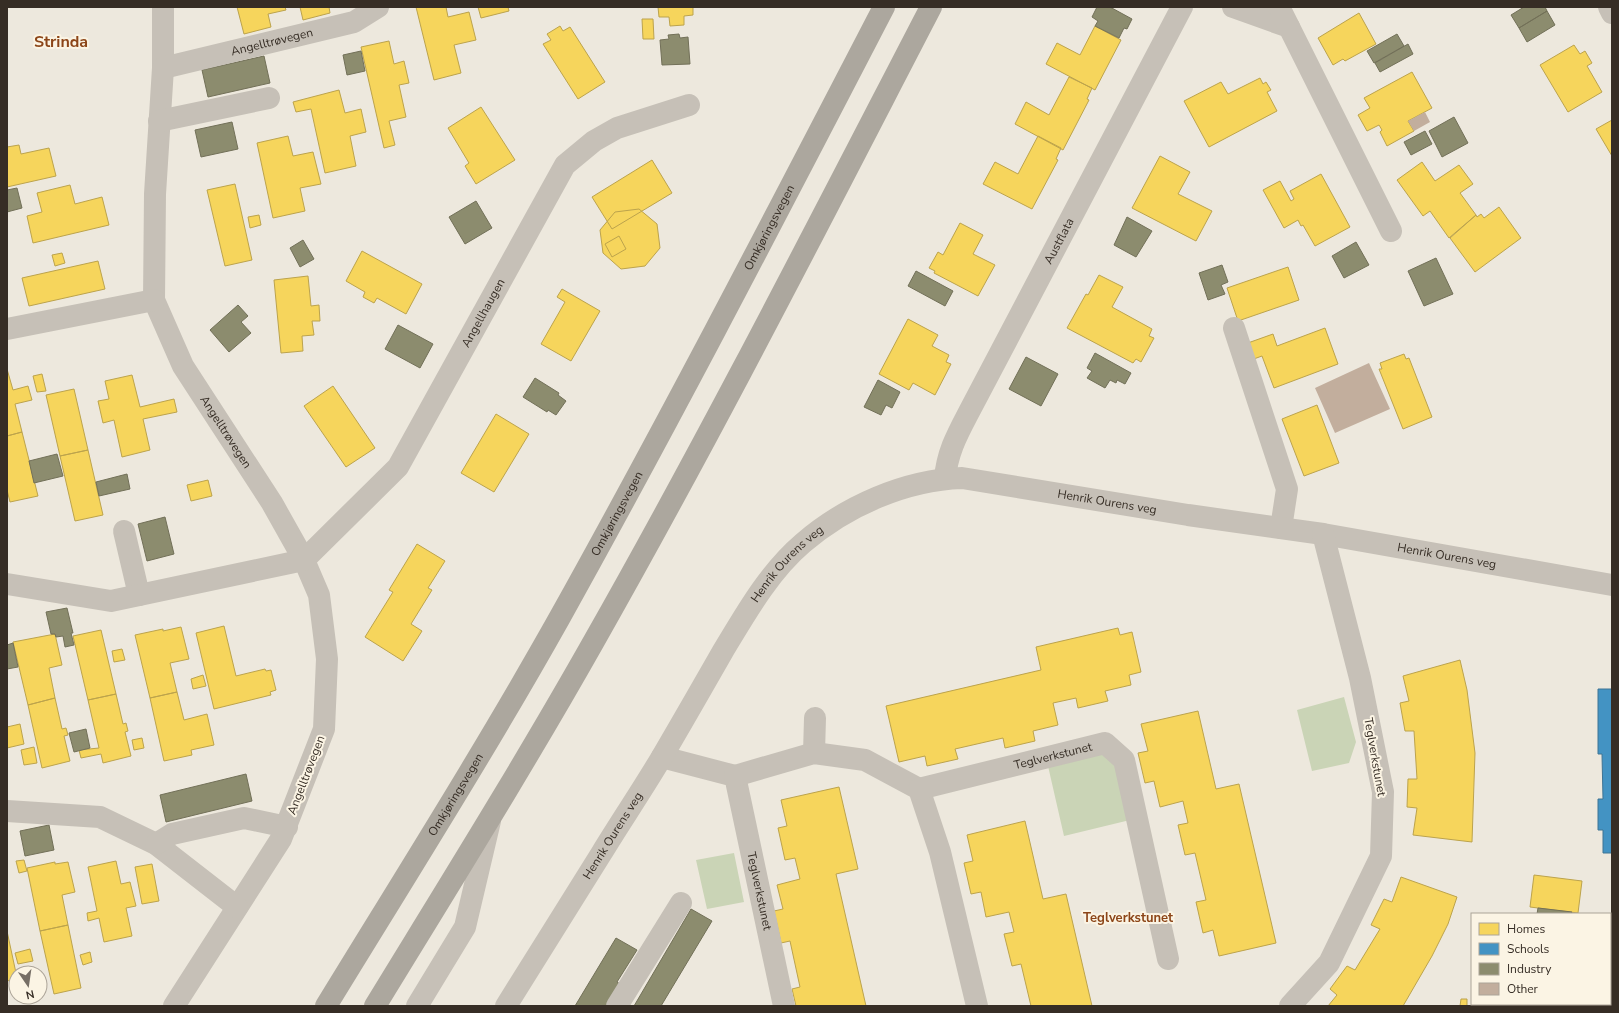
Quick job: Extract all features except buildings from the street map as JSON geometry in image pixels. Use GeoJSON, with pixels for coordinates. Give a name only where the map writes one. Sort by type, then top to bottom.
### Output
{"type":"FeatureCollection","features":[{"type":"Feature","properties":{"kind":"highway","name":"Omkjøringsvegen"},"geometry":{"type":"LineString","coordinates":[[326,1006],[456,795],[559,619],[671,414],[884,7]]}},
{"type":"Feature","properties":{"kind":"highway"},"geometry":{"type":"LineString","coordinates":[[375,1006],[491,817],[594,642],[708,435],[931,7]]}},
{"type":"Feature","properties":{"kind":"street","name":"Angelltrøvegen"},"geometry":{"type":"LineString","coordinates":[[163,7],[163,68],[155,194],[154,300],[183,366],[272,503],[304,560],[319,595],[327,659],[324,729],[282,839],[174,1006]]}},
{"type":"Feature","properties":{"kind":"street","name":"Angelltrøvegen"},"geometry":{"type":"LineString","coordinates":[[163,68],[354,22],[378,7]]}},
{"type":"Feature","properties":{"kind":"street","name":"Austflata"},"geometry":{"type":"LineString","coordinates":[[946,479],[946,465],[949,453],[967,416],[1182,7]]}},
{"type":"Feature","properties":{"kind":"street"},"geometry":{"type":"LineString","coordinates":[[1233,7],[1289,27]]}},
{"type":"Feature","properties":{"kind":"street"},"geometry":{"type":"LineString","coordinates":[[1279,7],[1391,231]]}},
{"type":"Feature","properties":{"kind":"street"},"geometry":{"type":"LineString","coordinates":[[1609,7],[1612,13]]}},
{"type":"Feature","properties":{"kind":"street"},"geometry":{"type":"LineString","coordinates":[[159,121],[269,98]]}},
{"type":"Feature","properties":{"kind":"street","name":"Angellhaugen"},"geometry":{"type":"LineString","coordinates":[[304,560],[398,467],[565,165],[594,141],[617,128],[689,105]]}},
{"type":"Feature","properties":{"kind":"street"},"geometry":{"type":"LineString","coordinates":[[7,329],[154,300]]}},
{"type":"Feature","properties":{"kind":"street"},"geometry":{"type":"LineString","coordinates":[[1234,328],[1287,489],[1282,528]]}},
{"type":"Feature","properties":{"kind":"street","name":"Henrik Ourens veg"},"geometry":{"type":"LineString","coordinates":[[506,1006],[662,757],[751,603],[779,568],[801,544],[829,522],[853,508],[884,495],[916,485],[946,479],[962,478],[1188,515],[1323,534],[1612,585]]}},
{"type":"Feature","properties":{"kind":"street"},"geometry":{"type":"LineString","coordinates":[[124,531],[139,595]]}},
{"type":"Feature","properties":{"kind":"street","name":"Teglverkstunet"},"geometry":{"type":"LineString","coordinates":[[1290,1006],[1329,963],[1381,856],[1383,792],[1360,678],[1323,534]]}},
{"type":"Feature","properties":{"kind":"street"},"geometry":{"type":"LineString","coordinates":[[7,584],[111,601],[304,560]]}},
{"type":"Feature","properties":{"kind":"street"},"geometry":{"type":"LineString","coordinates":[[814,753],[815,718]]}},
{"type":"Feature","properties":{"kind":"street","name":"Teglverkstunet"},"geometry":{"type":"LineString","coordinates":[[919,789],[1105,744],[1124,760],[1168,959]]}},
{"type":"Feature","properties":{"kind":"street"},"geometry":{"type":"LineString","coordinates":[[662,757],[735,776],[814,753],[865,760],[919,789],[940,852],[977,1006]]}},
{"type":"Feature","properties":{"kind":"street","name":"Teglverkstunet"},"geometry":{"type":"LineString","coordinates":[[735,776],[761,904],[784,1006]]}},
{"type":"Feature","properties":{"kind":"street"},"geometry":{"type":"LineString","coordinates":[[7,812],[100,817],[156,844],[237,907]]}},
{"type":"Feature","properties":{"kind":"street"},"geometry":{"type":"LineString","coordinates":[[417,1006],[465,927],[491,817]]}},
{"type":"Feature","properties":{"kind":"street"},"geometry":{"type":"LineString","coordinates":[[156,844],[172,834],[244,818],[287,827]]}},
{"type":"Feature","properties":{"kind":"street"},"geometry":{"type":"LineString","coordinates":[[618,1006],[681,903]]}},
{"type":"Feature","properties":{"kind":"green space"},"geometry":{"type":"Polygon","coordinates":[[[1344,697],[1356,742],[1349,763],[1312,771],[1297,710],[1344,697]]]}},
{"type":"Feature","properties":{"kind":"green space"},"geometry":{"type":"Polygon","coordinates":[[[1100,753],[1120,767],[1130,820],[1064,836],[1048,766],[1100,753]]]}},
{"type":"Feature","properties":{"kind":"green space"},"geometry":{"type":"Polygon","coordinates":[[[734,853],[744,902],[707,909],[696,860],[734,853]]]}},
{"type":"Feature","properties":{"kind":"district","name":"Strinda"},"geometry":{"type":"Point","coordinates":[61,41]}},
{"type":"Feature","properties":{"kind":"district","name":"Teglverkstunet"},"geometry":{"type":"Point","coordinates":[1128,917]}}]}
